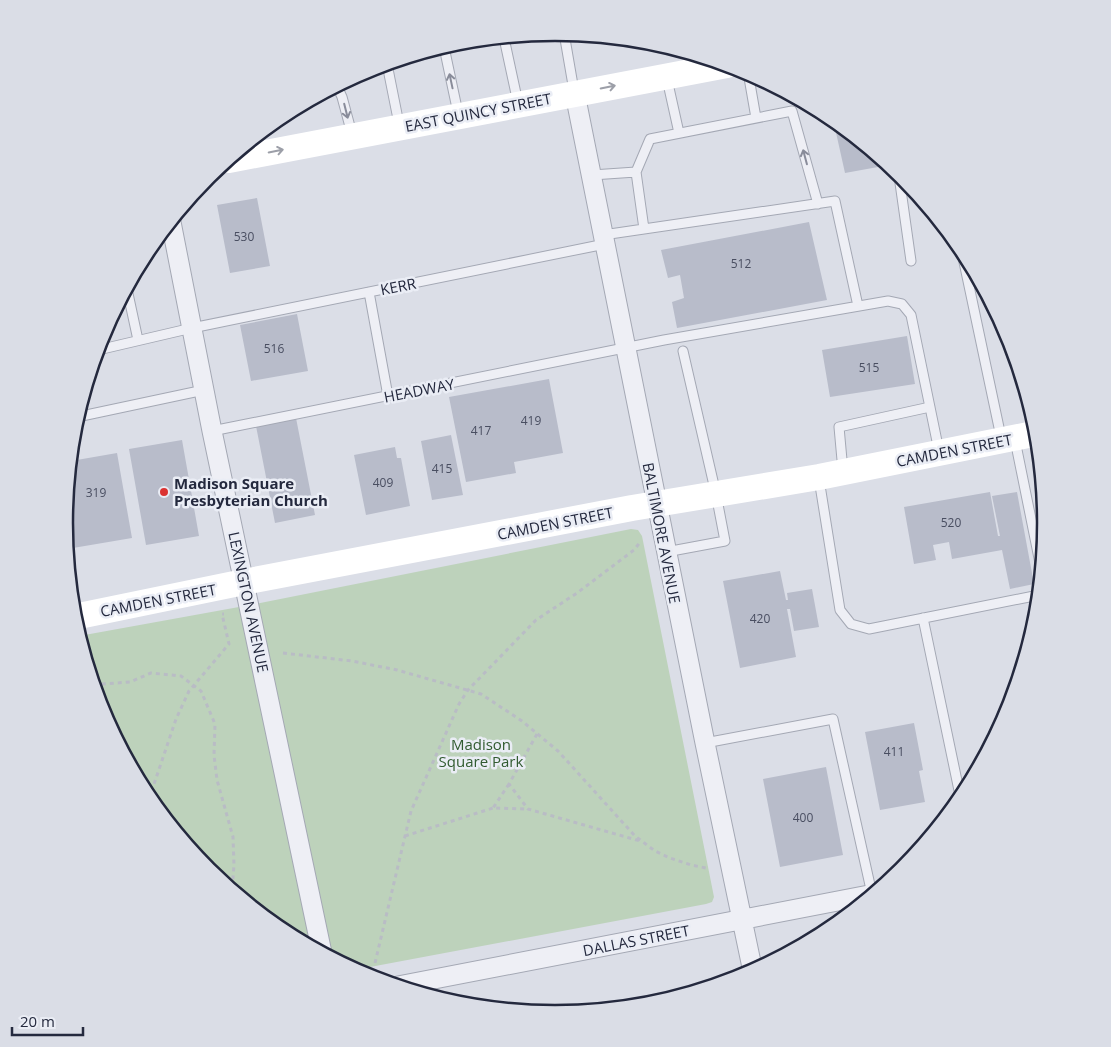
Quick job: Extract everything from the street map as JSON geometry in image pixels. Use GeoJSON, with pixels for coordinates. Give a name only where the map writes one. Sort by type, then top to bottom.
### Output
{"type":"FeatureCollection","features":[{"type":"Feature","properties":{"kind":"street","name":"EAST QUINCY STREET"},"geometry":{"type":"LineString","coordinates":[[243,157],[713,68]]}},
{"type":"Feature","properties":{"kind":"street","name":"BALTIMORE AVENUE"},"geometry":{"type":"LineString","coordinates":[[575,94],[666,552],[751,964]]}},
{"type":"Feature","properties":{"kind":"street","name":"LEXINGTON AVENUE"},"geometry":{"type":"LineString","coordinates":[[173,230],[212,431],[320,944]]}},
{"type":"Feature","properties":{"kind":"street","name":"CAMDEN STREET"},"geometry":{"type":"LineString","coordinates":[[82,615],[244,582],[632,508],[831,474],[1018,437]]}},
{"type":"Feature","properties":{"kind":"street","name":"DALLAS STREET"},"geometry":{"type":"LineString","coordinates":[[412,983],[861,896]]}},
{"type":"Feature","properties":{"kind":"lane"},"geometry":{"type":"LineString","coordinates":[[565,41],[575,94]]}},
{"type":"Feature","properties":{"kind":"lane"},"geometry":{"type":"LineString","coordinates":[[505,44],[518,104]]}},
{"type":"Feature","properties":{"kind":"lane"},"geometry":{"type":"LineString","coordinates":[[446,55],[459,116]]}},
{"type":"Feature","properties":{"kind":"lane"},"geometry":{"type":"LineString","coordinates":[[388,72],[399,127]]}},
{"type":"Feature","properties":{"kind":"lane"},"geometry":{"type":"LineString","coordinates":[[666,76],[679,133]]}},
{"type":"Feature","properties":{"kind":"lane"},"geometry":{"type":"LineString","coordinates":[[750,82],[756,118]]}},
{"type":"Feature","properties":{"kind":"lane"},"geometry":{"type":"LineString","coordinates":[[340,92],[352,136]]}},
{"type":"Feature","properties":{"kind":"lane"},"geometry":{"type":"LineString","coordinates":[[644,229],[636,172],[650,140],[792,111],[818,204]]}},
{"type":"Feature","properties":{"kind":"lane"},"geometry":{"type":"LineString","coordinates":[[592,175],[636,172]]}},
{"type":"Feature","properties":{"kind":"lane"},"geometry":{"type":"LineString","coordinates":[[901,186],[911,262]]}},
{"type":"Feature","properties":{"kind":"lane","name":"KERR"},"geometry":{"type":"LineString","coordinates":[[107,348],[192,328],[369,292],[603,240],[644,229],[836,201],[858,306]]}},
{"type":"Feature","properties":{"kind":"lane"},"geometry":{"type":"LineString","coordinates":[[970,277],[1018,437],[1037,546]]}},
{"type":"Feature","properties":{"kind":"lane"},"geometry":{"type":"LineString","coordinates":[[369,292],[388,396]]}},
{"type":"Feature","properties":{"kind":"lane"},"geometry":{"type":"LineString","coordinates":[[129,299],[138,340]]}},
{"type":"Feature","properties":{"kind":"lane","name":"HEADWAY"},"geometry":{"type":"LineString","coordinates":[[212,431],[625,348],[888,301],[902,304],[911,314],[939,452]]}},
{"type":"Feature","properties":{"kind":"lane"},"geometry":{"type":"LineString","coordinates":[[666,552],[725,540],[683,351]]}},
{"type":"Feature","properties":{"kind":"lane"},"geometry":{"type":"LineString","coordinates":[[86,414],[204,390]]}},
{"type":"Feature","properties":{"kind":"lane"},"geometry":{"type":"LineString","coordinates":[[930,407],[839,427],[831,474],[840,610],[851,624],[869,629],[1032,597]]}},
{"type":"Feature","properties":{"kind":"lane"},"geometry":{"type":"LineString","coordinates":[[923,618],[958,787]]}},
{"type":"Feature","properties":{"kind":"lane"},"geometry":{"type":"LineString","coordinates":[[705,743],[833,719],[871,887]]}},
{"type":"Feature","properties":{"kind":"path"},"geometry":{"type":"LineString","coordinates":[[375,963],[411,810],[468,690],[536,620],[584,588],[634,550],[641,541]]}},
{"type":"Feature","properties":{"kind":"path"},"geometry":{"type":"LineString","coordinates":[[153,788],[176,719],[190,691],[229,644],[222,614],[227,613]]}},
{"type":"Feature","properties":{"kind":"path"},"geometry":{"type":"LineString","coordinates":[[283,653],[352,661],[397,670],[481,694],[522,722],[558,751],[635,836],[655,851],[670,858],[706,868]]}},
{"type":"Feature","properties":{"kind":"path"},"geometry":{"type":"LineString","coordinates":[[101,684],[130,682],[151,673],[181,676],[201,691],[215,724],[214,755],[216,780],[233,837],[233,881]]}},
{"type":"Feature","properties":{"kind":"path"},"geometry":{"type":"LineString","coordinates":[[493,808],[537,734]]}},
{"type":"Feature","properties":{"kind":"path"},"geometry":{"type":"LineString","coordinates":[[509,784],[528,809]]}},
{"type":"Feature","properties":{"kind":"path"},"geometry":{"type":"LineString","coordinates":[[405,836],[493,808],[528,809],[643,842]]}},
{"type":"Feature","properties":{"kind":"green space","name":"Madison Square Park"},"geometry":{"type":"Polygon","coordinates":[[[631,529],[638,530],[642,536],[714,897],[712,902],[368,967],[314,941],[262,906],[214,865],[173,817],[138,765],[123,737],[99,679],[87,635],[250,605],[631,529]]]}},
{"type":"Feature","properties":{"kind":"building"},"geometry":{"type":"Polygon","coordinates":[[[836,132],[880,167],[845,173],[836,132]]]}},
{"type":"Feature","properties":{"kind":"building"},"geometry":{"type":"Polygon","coordinates":[[[257,198],[270,266],[230,273],[217,205],[257,198]]]}},
{"type":"Feature","properties":{"kind":"building"},"geometry":{"type":"Polygon","coordinates":[[[809,222],[827,300],[677,328],[672,302],[684,298],[680,275],[668,278],[661,250],[809,222]]]}},
{"type":"Feature","properties":{"kind":"building"},"geometry":{"type":"Polygon","coordinates":[[[297,314],[308,371],[251,381],[240,325],[297,314]]]}},
{"type":"Feature","properties":{"kind":"building"},"geometry":{"type":"Polygon","coordinates":[[[907,336],[915,384],[830,397],[822,350],[907,336]]]}},
{"type":"Feature","properties":{"kind":"building"},"geometry":{"type":"Polygon","coordinates":[[[549,379],[563,453],[514,462],[516,473],[466,482],[449,397],[549,379]]]}},
{"type":"Feature","properties":{"kind":"building"},"geometry":{"type":"Polygon","coordinates":[[[296,418],[315,515],[275,523],[256,426],[296,418]]]}},
{"type":"Feature","properties":{"kind":"building"},"geometry":{"type":"Polygon","coordinates":[[[451,435],[463,495],[432,500],[421,441],[451,435]]]}},
{"type":"Feature","properties":{"kind":"building","name":"Madison Square Presbyterian Church"},"geometry":{"type":"Polygon","coordinates":[[[182,440],[199,536],[146,545],[129,449],[182,440]]]}},
{"type":"Feature","properties":{"kind":"building"},"geometry":{"type":"Polygon","coordinates":[[[395,447],[397,458],[401,458],[410,506],[366,515],[354,455],[395,447]]]}},
{"type":"Feature","properties":{"kind":"building"},"geometry":{"type":"Polygon","coordinates":[[[117,453],[132,538],[74,548],[74,492],[77,460],[117,453]]]}},
{"type":"Feature","properties":{"kind":"building"},"geometry":{"type":"Polygon","coordinates":[[[990,492],[998,536],[1000,536],[992,496],[1017,492],[1034,584],[1010,589],[1002,550],[952,559],[949,542],[933,545],[936,560],[914,564],[904,507],[990,492]]]}},
{"type":"Feature","properties":{"kind":"building"},"geometry":{"type":"Polygon","coordinates":[[[780,571],[786,600],[788,600],[787,593],[812,589],[819,627],[794,631],[790,609],[787,609],[796,657],[740,668],[723,581],[780,571]]]}},
{"type":"Feature","properties":{"kind":"building"},"geometry":{"type":"Polygon","coordinates":[[[914,723],[923,770],[919,771],[925,802],[880,810],[865,732],[914,723]]]}},
{"type":"Feature","properties":{"kind":"building"},"geometry":{"type":"Polygon","coordinates":[[[826,767],[843,855],[780,867],[763,779],[826,767]]]}},
{"type":"Feature","properties":{"kind":"place","name":"Madison Square Presbyterian Church"},"geometry":{"type":"Point","coordinates":[164,492]}}]}
